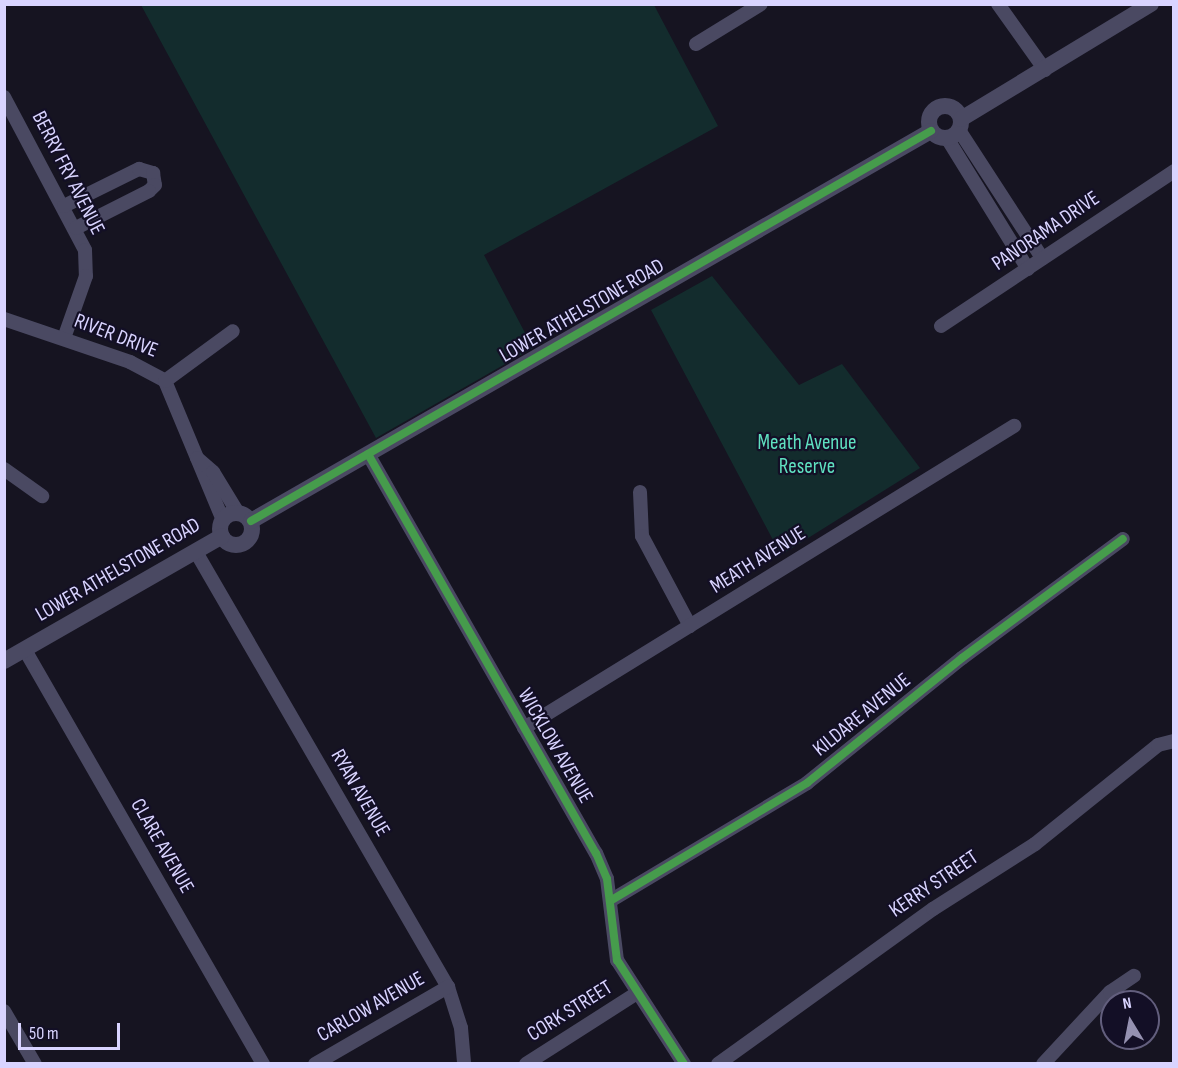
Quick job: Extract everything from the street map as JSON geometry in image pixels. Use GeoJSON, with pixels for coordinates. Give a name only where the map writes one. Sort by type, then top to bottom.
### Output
{"type":"FeatureCollection","features":[{"type":"Feature","properties":{"kind":"street"},"geometry":{"type":"LineString","coordinates":[[696,44],[761,4]]}},
{"type":"Feature","properties":{"kind":"street"},"geometry":{"type":"LineString","coordinates":[[998,4],[1045,70]]}},
{"type":"Feature","properties":{"kind":"street"},"geometry":{"type":"LineString","coordinates":[[1028,269],[956,129],[951,107],[940,106],[930,115],[932,131],[956,129],[1151,4]]}},
{"type":"Feature","properties":{"kind":"street","name":"BERRY FRY AVENUE"},"geometry":{"type":"LineString","coordinates":[[6,104],[76,228],[84,250],[86,276],[64,338]]}},
{"type":"Feature","properties":{"kind":"street"},"geometry":{"type":"LineString","coordinates":[[956,129],[1042,258]]}},
{"type":"Feature","properties":{"kind":"street","name":"LOWER ATHELSTONE ROAD"},"geometry":{"type":"LineString","coordinates":[[4,661],[196,552],[222,528],[368,454],[932,131]]}},
{"type":"Feature","properties":{"kind":"street"},"geometry":{"type":"LineString","coordinates":[[64,206],[139,169],[153,173],[155,185],[149,192],[76,228]]}},
{"type":"Feature","properties":{"kind":"street","name":"PANORAMA DRIVE"},"geometry":{"type":"LineString","coordinates":[[941,326],[1173,171]]}},
{"type":"Feature","properties":{"kind":"street","name":"RIVER DRIVE"},"geometry":{"type":"LineString","coordinates":[[4,319],[64,338],[153,371],[165,381],[197,458],[222,528]]}},
{"type":"Feature","properties":{"kind":"street"},"geometry":{"type":"LineString","coordinates":[[165,381],[232,331]]}},
{"type":"Feature","properties":{"kind":"street","name":"MEATH AVENUE"},"geometry":{"type":"LineString","coordinates":[[524,728],[1014,426]]}},
{"type":"Feature","properties":{"kind":"street","name":"WICKLOW AVENUE"},"geometry":{"type":"LineString","coordinates":[[368,454],[596,853],[610,901],[614,951],[637,993],[684,1064]]}},
{"type":"Feature","properties":{"kind":"street","name":"RIVER DRIVE"},"geometry":{"type":"LineString","coordinates":[[197,458],[213,472],[244,517]]}},
{"type":"Feature","properties":{"kind":"street"},"geometry":{"type":"LineString","coordinates":[[4,469],[42,496]]}},
{"type":"Feature","properties":{"kind":"street"},"geometry":{"type":"LineString","coordinates":[[640,492],[642,536],[690,626]]}},
{"type":"Feature","properties":{"kind":"street"},"geometry":{"type":"LineString","coordinates":[[222,528],[233,545],[244,543],[252,532],[244,517]]}},
{"type":"Feature","properties":{"kind":"street","name":"KILDARE AVENUE"},"geometry":{"type":"LineString","coordinates":[[610,901],[807,783],[962,658],[1122,539]]}},
{"type":"Feature","properties":{"kind":"street","name":"RYAN AVENUE"},"geometry":{"type":"LineString","coordinates":[[196,552],[448,987],[461,1028],[464,1064]]}},
{"type":"Feature","properties":{"kind":"street","name":"CLARE AVENUE"},"geometry":{"type":"LineString","coordinates":[[25,650],[263,1064]]}},
{"type":"Feature","properties":{"kind":"street","name":"KERRY STREET"},"geometry":{"type":"LineString","coordinates":[[717,1064],[933,909],[1035,844],[1158,745],[1173,741]]}},
{"type":"Feature","properties":{"kind":"street"},"geometry":{"type":"LineString","coordinates":[[1043,1064],[1110,992],[1134,976]]}},
{"type":"Feature","properties":{"kind":"street","name":"CARLOW AVENUE"},"geometry":{"type":"LineString","coordinates":[[315,1064],[448,987]]}},
{"type":"Feature","properties":{"kind":"street","name":"CORK STREET"},"geometry":{"type":"LineString","coordinates":[[526,1064],[637,993]]}},
{"type":"Feature","properties":{"kind":"street"},"geometry":{"type":"LineString","coordinates":[[4,1011],[34,1064]]}},
{"type":"Feature","properties":{"kind":"green space"},"geometry":{"type":"Polygon","coordinates":[[[141,5],[654,5],[718,126],[484,255],[533,348],[376,438],[141,5]]]}},
{"type":"Feature","properties":{"kind":"green space","name":"Meath Avenue Reserve"},"geometry":{"type":"Polygon","coordinates":[[[712,276],[799,385],[842,364],[920,468],[781,555],[651,310],[712,276]]]}},
{"type":"Feature","properties":{"kind":"cycle path"},"geometry":{"type":"LineString","coordinates":[[251,521],[931,131]]}},
{"type":"Feature","properties":{"kind":"cycle path"},"geometry":{"type":"LineString","coordinates":[[368,454],[596,853],[607,879],[617,960],[684,1064]]}},
{"type":"Feature","properties":{"kind":"cycle path"},"geometry":{"type":"LineString","coordinates":[[610,901],[807,783],[962,658],[1123,539]]}}]}
